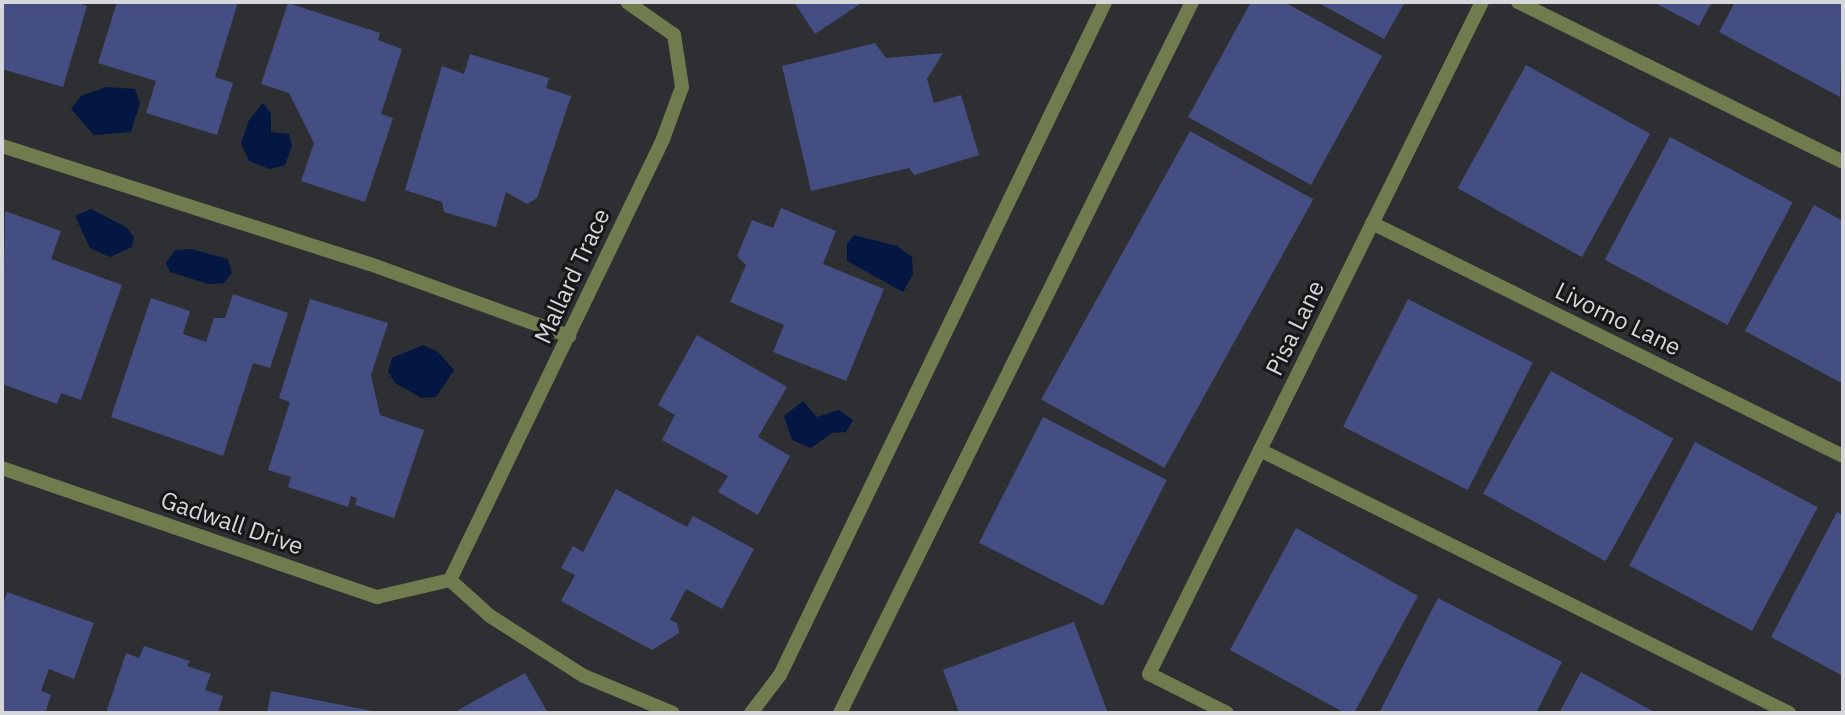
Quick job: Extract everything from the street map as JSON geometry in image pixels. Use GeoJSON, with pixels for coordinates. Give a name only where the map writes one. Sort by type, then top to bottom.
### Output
{"type":"FeatureCollection","features":[{"type":"Feature","properties":{"kind":"street","name":"Mallard Trace"},"geometry":{"type":"LineString","coordinates":[[450,580],[663,139],[682,86],[674,35],[627,2]]}},
{"type":"Feature","properties":{"kind":"street"},"geometry":{"type":"LineString","coordinates":[[751,713],[780,676],[1104,2]]}},
{"type":"Feature","properties":{"kind":"street"},"geometry":{"type":"LineString","coordinates":[[840,713],[1192,2]]}},
{"type":"Feature","properties":{"kind":"street","name":"Pisa Lane"},"geometry":{"type":"LineString","coordinates":[[1227,713],[1149,674],[1482,2]]}},
{"type":"Feature","properties":{"kind":"street"},"geometry":{"type":"LineString","coordinates":[[1518,2],[1843,162]]}},
{"type":"Feature","properties":{"kind":"street"},"geometry":{"type":"LineString","coordinates":[[2,146],[370,264],[569,335]]}},
{"type":"Feature","properties":{"kind":"street","name":"Livorno Lane"},"geometry":{"type":"LineString","coordinates":[[1372,223],[1843,456]]}},
{"type":"Feature","properties":{"kind":"street"},"geometry":{"type":"LineString","coordinates":[[1260,450],[1790,713]]}},
{"type":"Feature","properties":{"kind":"street","name":"Gadwall Drive"},"geometry":{"type":"LineString","coordinates":[[2,468],[377,597],[450,580]]}},
{"type":"Feature","properties":{"kind":"street"},"geometry":{"type":"LineString","coordinates":[[450,580],[490,616],[584,676],[673,713]]}},
{"type":"Feature","properties":{"kind":"water"},"geometry":{"type":"Polygon","coordinates":[[[106,87],[135,89],[140,103],[131,132],[94,135],[71,109],[81,96],[106,87]]]}},
{"type":"Feature","properties":{"kind":"water"},"geometry":{"type":"Polygon","coordinates":[[[263,103],[271,113],[271,132],[289,134],[292,146],[285,165],[270,169],[249,161],[241,143],[249,120],[263,103]]]}},
{"type":"Feature","properties":{"kind":"water"},"geometry":{"type":"Polygon","coordinates":[[[91,209],[126,227],[134,237],[132,247],[110,257],[90,248],[75,216],[91,209]]]}},
{"type":"Feature","properties":{"kind":"water"},"geometry":{"type":"Polygon","coordinates":[[[854,235],[897,246],[912,257],[913,274],[903,292],[847,261],[847,244],[854,235]]]}},
{"type":"Feature","properties":{"kind":"water"},"geometry":{"type":"Polygon","coordinates":[[[191,249],[228,259],[232,273],[224,283],[208,284],[170,272],[166,263],[175,250],[191,249]]]}},
{"type":"Feature","properties":{"kind":"water"},"geometry":{"type":"Polygon","coordinates":[[[423,345],[438,352],[454,370],[436,397],[422,398],[395,383],[388,372],[392,358],[423,345]]]}},
{"type":"Feature","properties":{"kind":"water"},"geometry":{"type":"Polygon","coordinates":[[[803,401],[817,417],[839,410],[853,420],[846,432],[832,433],[811,448],[792,440],[784,416],[803,401]]]}},
{"type":"Feature","properties":{"kind":"building"},"geometry":{"type":"Polygon","coordinates":[[[2,2],[77,2],[87,6],[63,87],[2,69],[2,2]]]}},
{"type":"Feature","properties":{"kind":"building"},"geometry":{"type":"Polygon","coordinates":[[[117,2],[238,2],[215,77],[233,83],[217,135],[146,113],[156,81],[98,63],[117,2]]]}},
{"type":"Feature","properties":{"kind":"building"},"geometry":{"type":"Polygon","coordinates":[[[794,2],[863,2],[815,34],[794,2]]]}},
{"type":"Feature","properties":{"kind":"building"},"geometry":{"type":"Polygon","coordinates":[[[1251,2],[1284,2],[1382,56],[1311,185],[1188,117],[1251,2]]]}},
{"type":"Feature","properties":{"kind":"building"},"geometry":{"type":"Polygon","coordinates":[[[1317,2],[1405,2],[1384,39],[1317,2]]]}},
{"type":"Feature","properties":{"kind":"building"},"geometry":{"type":"Polygon","coordinates":[[[1653,2],[1712,2],[1699,26],[1653,2]]]}},
{"type":"Feature","properties":{"kind":"building"},"geometry":{"type":"Polygon","coordinates":[[[1735,2],[1843,2],[1840,97],[1719,32],[1735,2]]]}},
{"type":"Feature","properties":{"kind":"building"},"geometry":{"type":"Polygon","coordinates":[[[288,3],[380,33],[378,40],[402,49],[381,114],[393,118],[365,202],[301,181],[314,143],[289,93],[261,84],[288,3]]]}},
{"type":"Feature","properties":{"kind":"building"},"geometry":{"type":"Polygon","coordinates":[[[875,43],[886,58],[943,53],[927,79],[934,103],[961,95],[979,155],[914,175],[909,168],[811,191],[782,66],[875,43]]]}},
{"type":"Feature","properties":{"kind":"building"},"geometry":{"type":"Polygon","coordinates":[[[470,54],[549,78],[546,88],[571,96],[537,198],[527,204],[506,192],[496,227],[444,212],[442,202],[405,190],[442,66],[464,74],[470,54]]]}},
{"type":"Feature","properties":{"kind":"building"},"geometry":{"type":"Polygon","coordinates":[[[1526,65],[1650,134],[1582,257],[1458,188],[1526,65]]]}},
{"type":"Feature","properties":{"kind":"building"},"geometry":{"type":"Polygon","coordinates":[[[1190,131],[1313,199],[1164,468],[1041,400],[1190,131]]]}},
{"type":"Feature","properties":{"kind":"building"},"geometry":{"type":"Polygon","coordinates":[[[1670,137],[1793,202],[1727,325],[1605,260],[1670,137]]]}},
{"type":"Feature","properties":{"kind":"building"},"geometry":{"type":"Polygon","coordinates":[[[1814,205],[1843,221],[1843,384],[1745,331],[1814,205]]]}},
{"type":"Feature","properties":{"kind":"building"},"geometry":{"type":"Polygon","coordinates":[[[781,208],[836,231],[823,264],[884,289],[846,381],[773,352],[784,325],[730,302],[746,265],[737,256],[752,220],[773,228],[781,208]]]}},
{"type":"Feature","properties":{"kind":"building"},"geometry":{"type":"Polygon","coordinates":[[[5,211],[61,231],[51,259],[122,285],[81,400],[61,393],[57,404],[2,384],[5,211]]]}},
{"type":"Feature","properties":{"kind":"building"},"geometry":{"type":"Polygon","coordinates":[[[233,294],[288,313],[270,368],[253,363],[223,456],[111,417],[151,298],[190,311],[183,334],[206,342],[214,318],[225,318],[233,294]]]}},
{"type":"Feature","properties":{"kind":"building"},"geometry":{"type":"Polygon","coordinates":[[[310,299],[388,323],[371,375],[380,415],[424,430],[394,518],[355,505],[357,498],[351,496],[348,507],[288,487],[291,477],[268,470],[290,402],[279,398],[310,299]]]}},
{"type":"Feature","properties":{"kind":"building"},"geometry":{"type":"Polygon","coordinates":[[[1408,299],[1533,363],[1468,490],[1343,426],[1408,299]]]}},
{"type":"Feature","properties":{"kind":"building"},"geometry":{"type":"Polygon","coordinates":[[[697,335],[787,387],[758,437],[790,456],[758,515],[718,492],[728,476],[662,440],[675,415],[658,405],[697,335]]]}},
{"type":"Feature","properties":{"kind":"building"},"geometry":{"type":"Polygon","coordinates":[[[1551,371],[1673,439],[1606,561],[1483,493],[1551,371]]]}},
{"type":"Feature","properties":{"kind":"building"},"geometry":{"type":"Polygon","coordinates":[[[1043,417],[1167,480],[1103,606],[979,543],[1043,417]]]}},
{"type":"Feature","properties":{"kind":"building"},"geometry":{"type":"Polygon","coordinates":[[[1695,442],[1818,507],[1752,631],[1629,566],[1695,442]]]}},
{"type":"Feature","properties":{"kind":"building"},"geometry":{"type":"Polygon","coordinates":[[[616,489],[687,527],[693,516],[754,549],[722,609],[686,589],[670,620],[677,623],[679,633],[652,650],[561,601],[575,575],[561,568],[573,546],[583,552],[616,489]]]}},
{"type":"Feature","properties":{"kind":"building"},"geometry":{"type":"Polygon","coordinates":[[[1837,512],[1843,515],[1843,676],[1771,637],[1837,512]]]}},
{"type":"Feature","properties":{"kind":"building"},"geometry":{"type":"Polygon","coordinates":[[[1296,528],[1418,596],[1354,713],[1345,713],[1230,650],[1296,528]]]}},
{"type":"Feature","properties":{"kind":"building"},"geometry":{"type":"Polygon","coordinates":[[[7,592],[94,623],[74,679],[49,669],[41,691],[51,695],[45,713],[2,713],[2,607],[7,592]]]}},
{"type":"Feature","properties":{"kind":"building"},"geometry":{"type":"Polygon","coordinates":[[[1438,598],[1562,662],[1536,713],[1379,713],[1438,598]]]}},
{"type":"Feature","properties":{"kind":"building"},"geometry":{"type":"Polygon","coordinates":[[[1074,622],[1108,713],[959,713],[943,670],[1074,622]]]}},
{"type":"Feature","properties":{"kind":"building"},"geometry":{"type":"Polygon","coordinates":[[[144,646],[190,661],[187,666],[211,674],[205,690],[223,696],[218,713],[106,713],[126,653],[139,658],[144,646]]]}},
{"type":"Feature","properties":{"kind":"building"},"geometry":{"type":"Polygon","coordinates":[[[1581,672],[1656,713],[1559,713],[1581,672]]]}},
{"type":"Feature","properties":{"kind":"building"},"geometry":{"type":"Polygon","coordinates":[[[525,673],[548,713],[453,713],[525,673]]]}},
{"type":"Feature","properties":{"kind":"building"},"geometry":{"type":"Polygon","coordinates":[[[271,691],[377,712],[267,713],[271,691]]]}}]}
